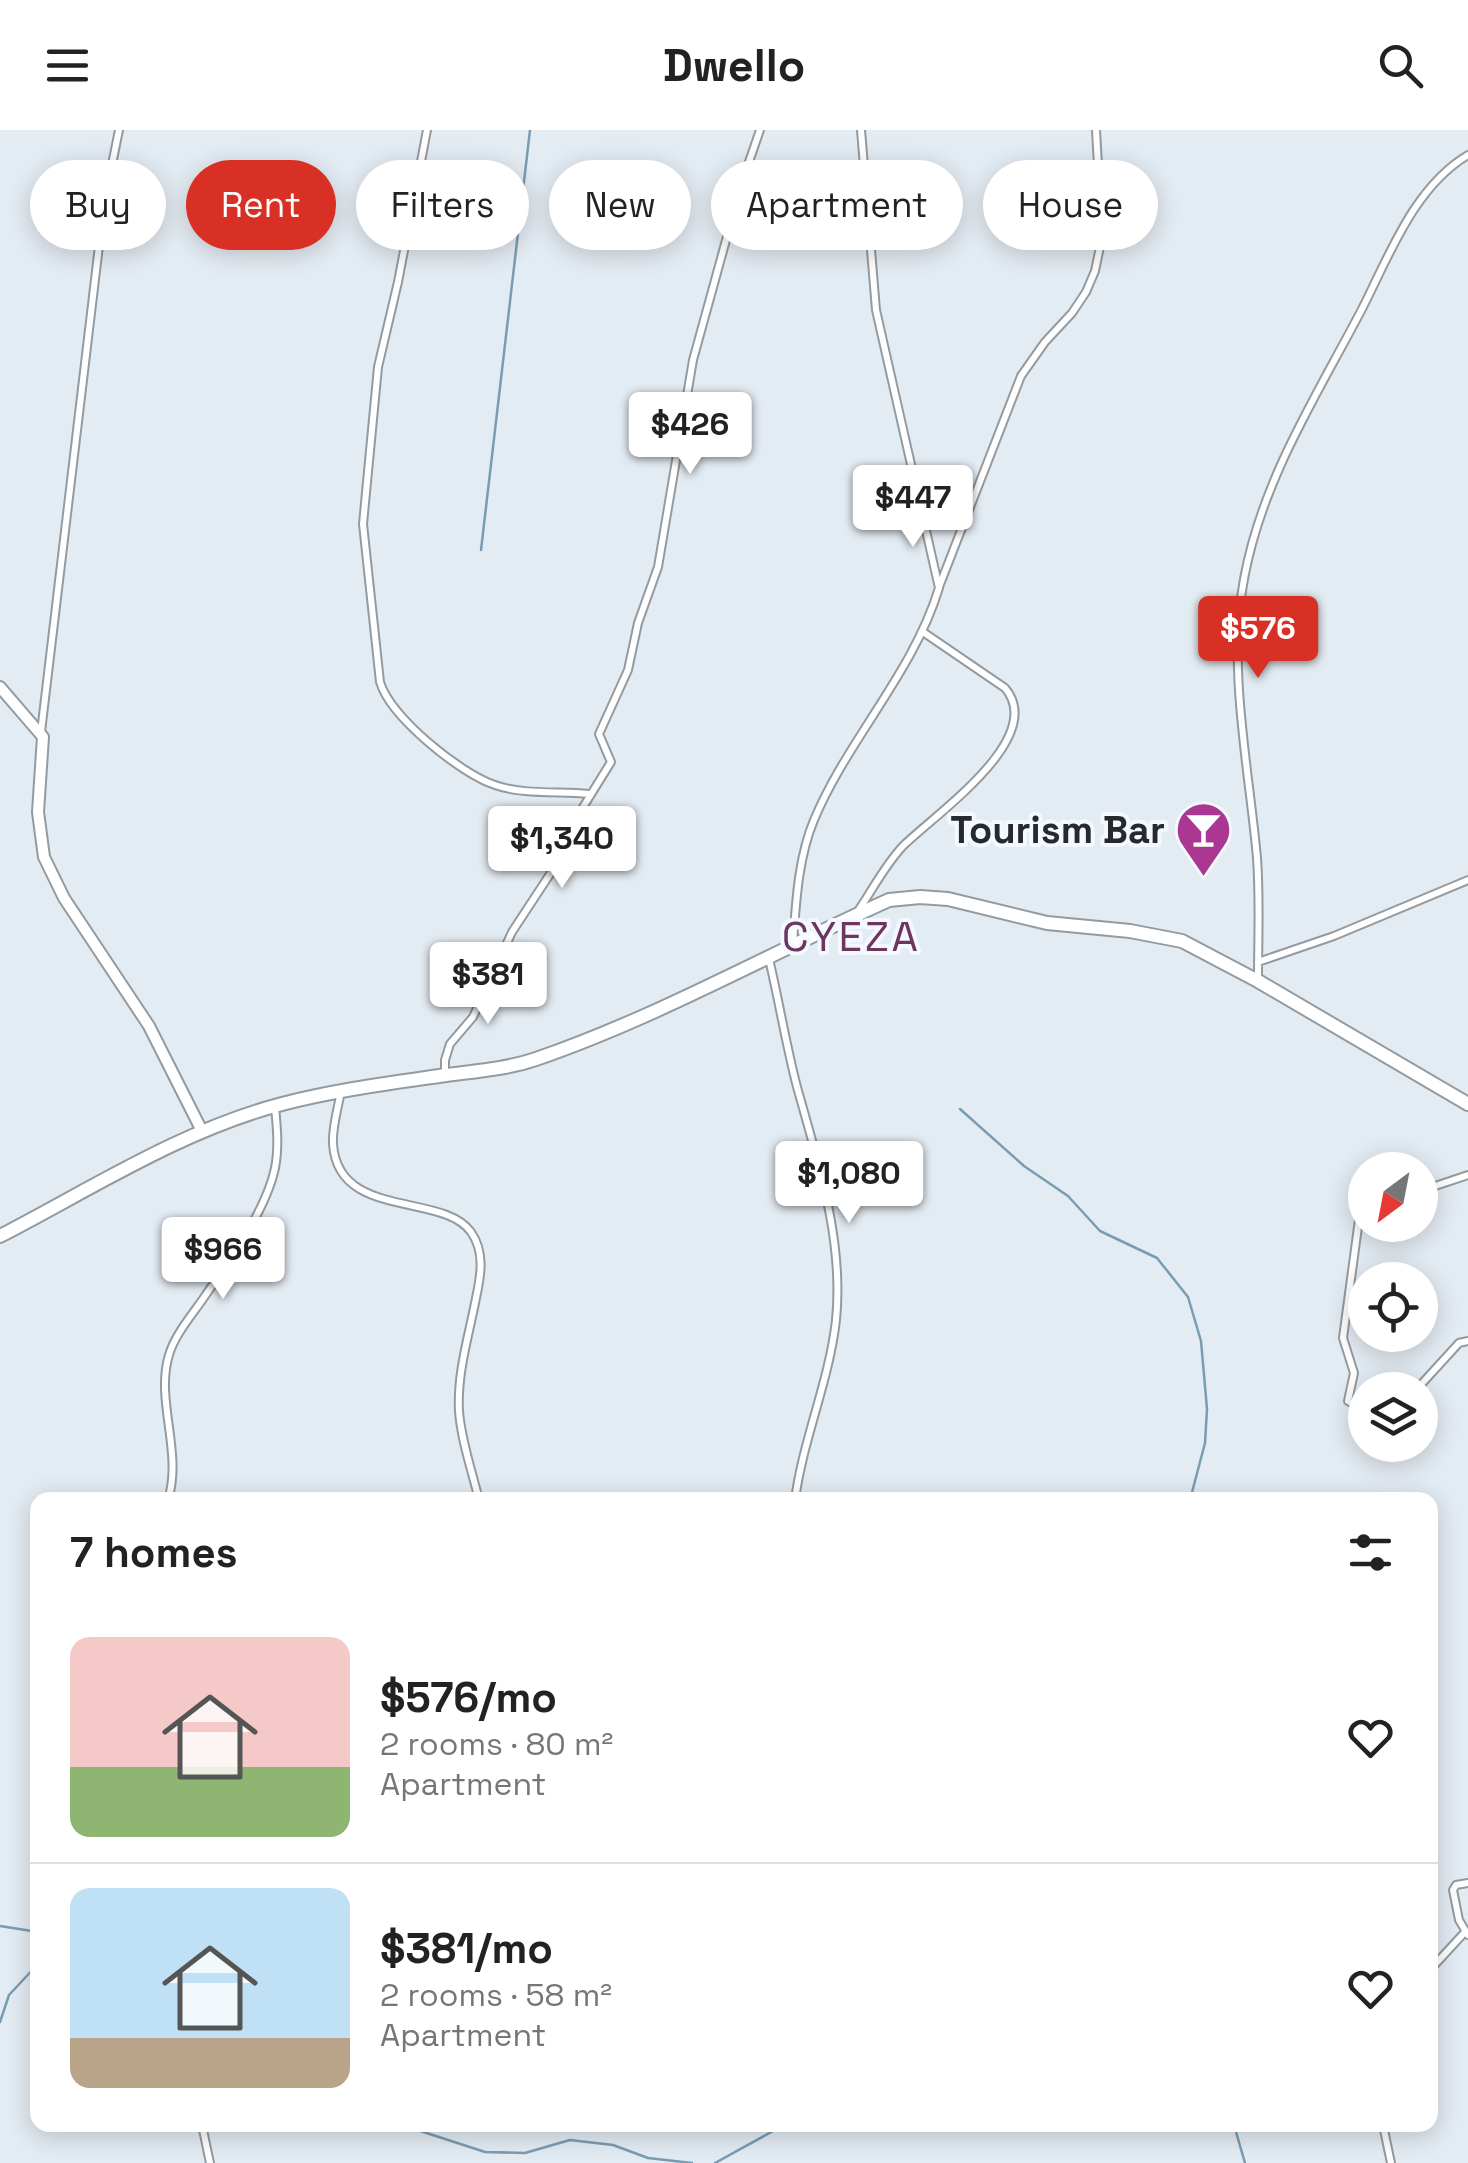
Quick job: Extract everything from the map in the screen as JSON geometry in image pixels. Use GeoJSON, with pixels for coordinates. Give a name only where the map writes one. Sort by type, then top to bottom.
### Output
{"type":"FeatureCollection","features":[{"type":"Feature","properties":{"kind":"highway"},"geometry":{"type":"LineString","coordinates":[[0,1236],[202,1132],[275,1105],[341,1090],[517,1064],[685,999],[793,943],[890,900],[920,897],[948,899],[1047,923],[1169,938],[1201,950],[1468,1104]]}},
{"type":"Feature","properties":{"kind":"main road"},"geometry":{"type":"LineString","coordinates":[[0,686],[42,732],[38,812],[44,857],[64,898],[149,1026],[202,1132]]}},
{"type":"Feature","properties":{"kind":"street"},"geometry":{"type":"LineString","coordinates":[[42,732],[104,204],[119,130]]}},
{"type":"Feature","properties":{"kind":"street"},"geometry":{"type":"LineString","coordinates":[[426,130],[378,367],[364,524],[380,682],[388,701],[411,724],[482,780],[506,788],[589,794]]}},
{"type":"Feature","properties":{"kind":"street"},"geometry":{"type":"LineString","coordinates":[[445,1075],[450,1044],[472,1018],[512,932],[562,855],[572,825],[611,762],[599,734],[628,670],[634,636],[658,567],[693,360],[760,130]]}},
{"type":"Feature","properties":{"kind":"street"},"geometry":{"type":"LineString","coordinates":[[861,130],[876,310],[939,588]]}},
{"type":"Feature","properties":{"kind":"street"},"geometry":{"type":"LineString","coordinates":[[793,943],[798,890],[813,822],[924,632],[1021,376],[1072,313],[1095,270],[1102,238],[1096,130]]}},
{"type":"Feature","properties":{"kind":"street"},"geometry":{"type":"LineString","coordinates":[[1258,981],[1257,863],[1238,654],[1242,592],[1252,545],[1278,468],[1408,220],[1442,176],[1468,155]]}},
{"type":"Feature","properties":{"kind":"street"},"geometry":{"type":"LineString","coordinates":[[854,916],[901,848],[981,774],[1016,720],[1013,698],[1005,688],[924,632]]}},
{"type":"Feature","properties":{"kind":"street"},"geometry":{"type":"LineString","coordinates":[[1258,962],[1334,936],[1468,880]]}},
{"type":"Feature","properties":{"kind":"street"},"geometry":{"type":"LineString","coordinates":[[768,956],[798,1088],[816,1146],[836,1275],[836,1318],[830,1355],[805,1440],[795,1492]]}},
{"type":"Feature","properties":{"kind":"street"},"geometry":{"type":"LineString","coordinates":[[341,1090],[333,1146],[352,1181],[383,1200],[458,1219],[478,1243],[481,1269],[461,1373],[459,1413],[477,1492]]}},
{"type":"Feature","properties":{"kind":"street"},"geometry":{"type":"LineString","coordinates":[[170,1492],[174,1461],[166,1386],[169,1354],[230,1261],[269,1186],[277,1156],[275,1105]]}},
{"type":"Feature","properties":{"kind":"street"},"geometry":{"type":"LineString","coordinates":[[1438,1185],[1468,1174]]}},
{"type":"Feature","properties":{"kind":"street"},"geometry":{"type":"LineString","coordinates":[[1354,1372],[1343,1338],[1356,1242]]}},
{"type":"Feature","properties":{"kind":"street"},"geometry":{"type":"LineString","coordinates":[[1432,1372],[1459,1343],[1468,1341]]}},
{"type":"Feature","properties":{"kind":"street"},"geometry":{"type":"LineString","coordinates":[[1438,1962],[1466,1933],[1452,1890],[1468,1883]]}},
{"type":"Feature","properties":{"kind":"street"},"geometry":{"type":"LineString","coordinates":[[203,2132],[210,2163]]}},
{"type":"Feature","properties":{"kind":"street"},"geometry":{"type":"LineString","coordinates":[[1384,2132],[1391,2163]]}},
{"type":"Feature","properties":{"kind":"waterway"},"geometry":{"type":"LineString","coordinates":[[481,550],[530,130]]}},
{"type":"Feature","properties":{"kind":"waterway"},"geometry":{"type":"LineString","coordinates":[[960,1109],[1024,1166],[1068,1196],[1100,1231],[1157,1258],[1188,1297],[1201,1341],[1207,1409],[1205,1443],[1192,1492]]}},
{"type":"Feature","properties":{"kind":"waterway"},"geometry":{"type":"LineString","coordinates":[[0,1926],[30,1931]]}},
{"type":"Feature","properties":{"kind":"waterway"},"geometry":{"type":"LineString","coordinates":[[0,2022],[9,1995],[30,1973]]}},
{"type":"Feature","properties":{"kind":"waterway"},"geometry":{"type":"LineString","coordinates":[[424,2132],[485,2152],[525,2153],[570,2140],[613,2145],[648,2158],[692,2163]]}},
{"type":"Feature","properties":{"kind":"waterway"},"geometry":{"type":"LineString","coordinates":[[715,2163],[771,2132]]}},
{"type":"Feature","properties":{"kind":"waterway"},"geometry":{"type":"LineString","coordinates":[[1236,2132],[1245,2163]]}},
{"type":"Feature","properties":{"kind":"place","name":"Tourism Bar"},"geometry":{"type":"Point","coordinates":[1204,879]}},
{"type":"Feature","properties":{"kind":"district","name":"CYEZA"},"geometry":{"type":"Point","coordinates":[851,936]}}]}
